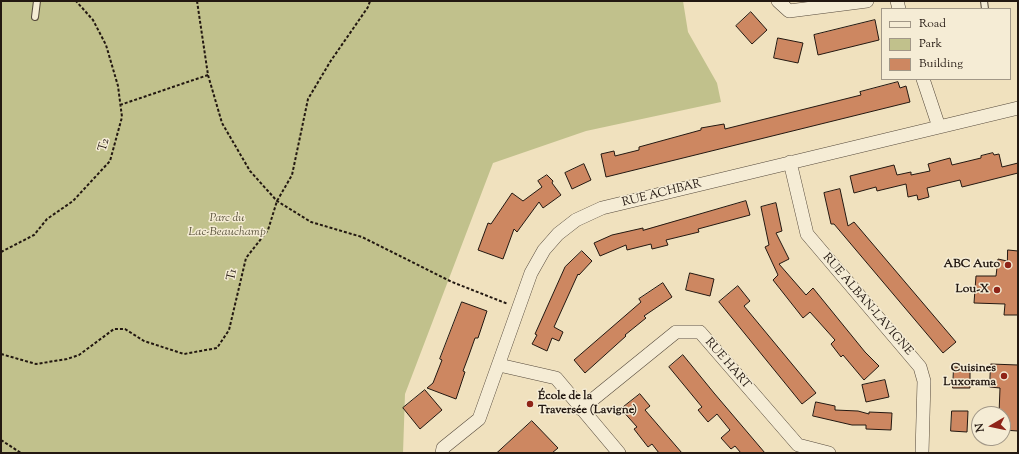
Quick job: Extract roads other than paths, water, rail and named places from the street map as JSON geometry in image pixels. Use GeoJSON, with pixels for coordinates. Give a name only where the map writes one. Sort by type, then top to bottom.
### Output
{"type":"FeatureCollection","features":[{"type":"Feature","properties":{"kind":"street"},"geometry":{"type":"LineString","coordinates":[[778,1],[789,11],[867,1]]}},
{"type":"Feature","properties":{"kind":"street"},"geometry":{"type":"LineString","coordinates":[[923,80],[939,127]]}},
{"type":"Feature","properties":{"kind":"street","name":"RUE ACHBAR"},"geometry":{"type":"LineString","coordinates":[[442,453],[443,448],[479,419],[532,272],[544,250],[558,234],[576,220],[602,208],[1018,108]]}},
{"type":"Feature","properties":{"kind":"street","name":"RUE ALBAN-LAVIGNE"},"geometry":{"type":"LineString","coordinates":[[790,162],[807,234],[920,367],[924,381],[922,453]]}},
{"type":"Feature","properties":{"kind":"street","name":"RUE HART"},"geometry":{"type":"LineString","coordinates":[[582,409],[676,332],[700,332],[798,445],[829,453]]}},
{"type":"Feature","properties":{"kind":"street"},"geometry":{"type":"LineString","coordinates":[[499,365],[556,378],[619,453]]}},
{"type":"Feature","properties":{"kind":"lane"},"geometry":{"type":"LineString","coordinates":[[35,17],[37,1]]}},
{"type":"Feature","properties":{"kind":"place","name":"ABC Auto"},"geometry":{"type":"Point","coordinates":[1008,265]}},
{"type":"Feature","properties":{"kind":"place","name":"Lou-X"},"geometry":{"type":"Point","coordinates":[997,290]}},
{"type":"Feature","properties":{"kind":"place","name":"Cuisines Luxorama"},"geometry":{"type":"Point","coordinates":[1004,376]}},
{"type":"Feature","properties":{"kind":"place","name":"École de la Traversée (Lavigne)"},"geometry":{"type":"Point","coordinates":[530,404]}},
{"type":"Feature","properties":{"kind":"park label","name":"Parc du Lac-Beauchamp"},"geometry":{"type":"Point","coordinates":[227,226]}}]}
